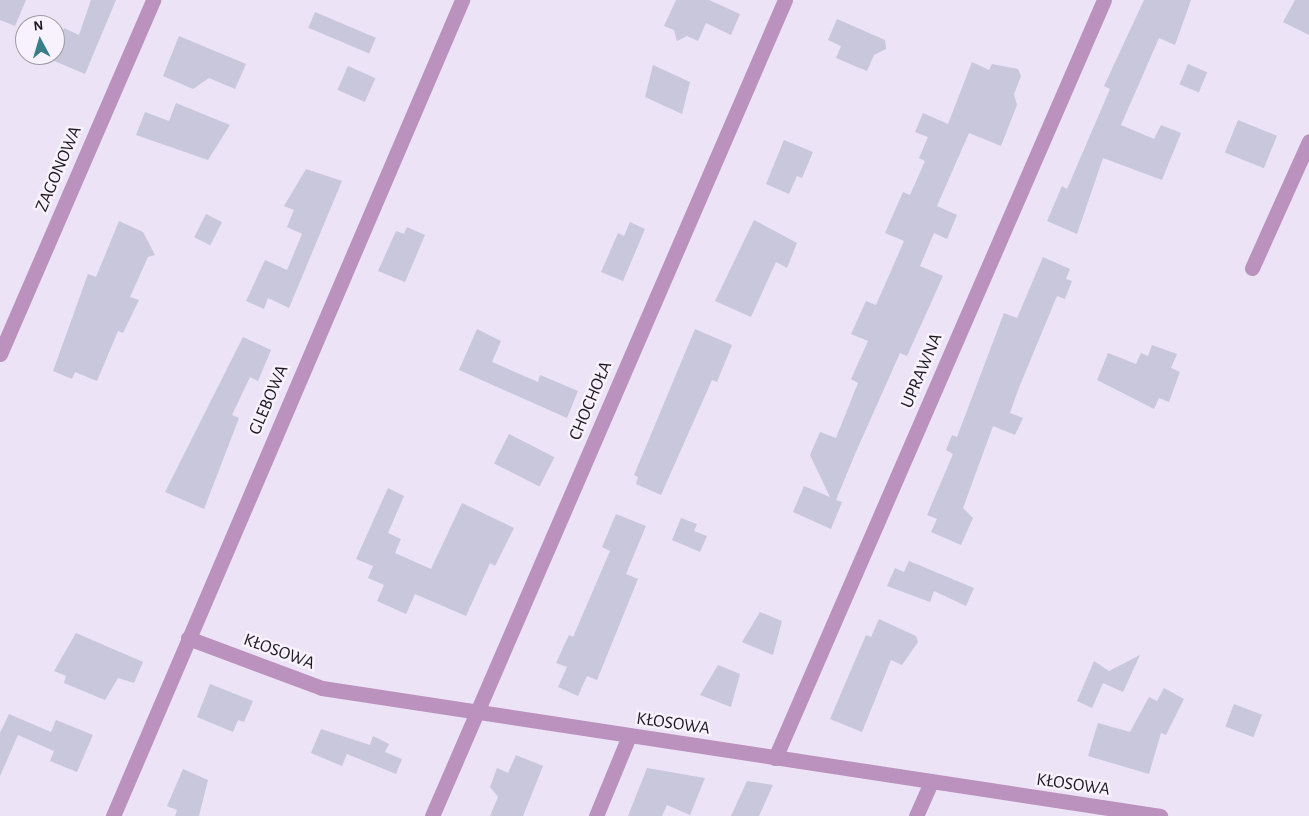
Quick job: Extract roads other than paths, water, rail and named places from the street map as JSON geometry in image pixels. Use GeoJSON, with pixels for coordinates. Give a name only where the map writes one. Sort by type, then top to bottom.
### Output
{"type":"FeatureCollection","features":[{"type":"Feature","properties":{"kind":"street","name":"ZAGONOWA"},"geometry":{"type":"LineString","coordinates":[[0,354],[153,0]]}},
{"type":"Feature","properties":{"kind":"street","name":"GLEBOWA"},"geometry":{"type":"LineString","coordinates":[[113,816],[462,0]]}},
{"type":"Feature","properties":{"kind":"street","name":"CHOCHOŁA"},"geometry":{"type":"LineString","coordinates":[[432,816],[785,0]]}},
{"type":"Feature","properties":{"kind":"street","name":"UPRAWNA"},"geometry":{"type":"LineString","coordinates":[[775,758],[1104,0]]}},
{"type":"Feature","properties":{"kind":"street"},"geometry":{"type":"LineString","coordinates":[[1252,268],[1309,141]]}},
{"type":"Feature","properties":{"kind":"street","name":"KŁOSOWA"},"geometry":{"type":"LineString","coordinates":[[188,638],[322,688],[775,758],[930,784],[1160,816]]}},
{"type":"Feature","properties":{"kind":"street"},"geometry":{"type":"LineString","coordinates":[[596,816],[629,736]]}},
{"type":"Feature","properties":{"kind":"street"},"geometry":{"type":"LineString","coordinates":[[916,816],[930,784]]}}]}
